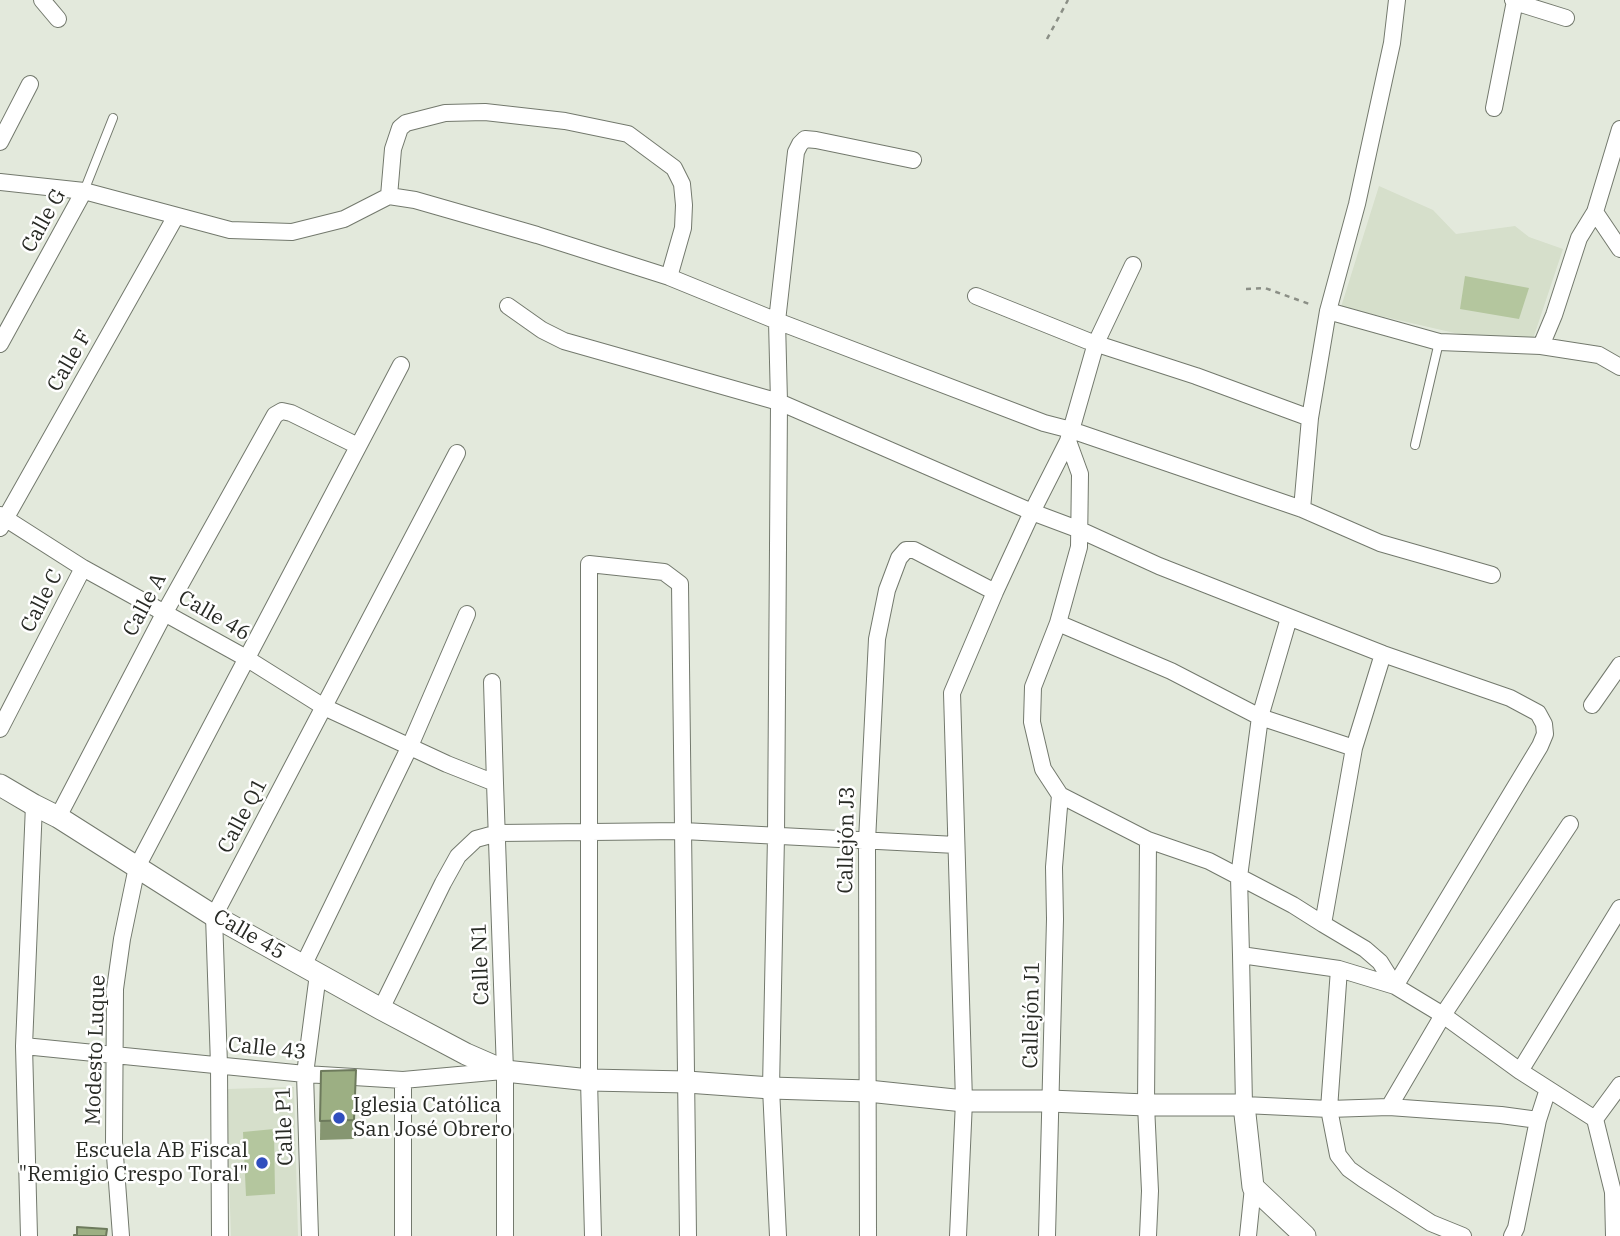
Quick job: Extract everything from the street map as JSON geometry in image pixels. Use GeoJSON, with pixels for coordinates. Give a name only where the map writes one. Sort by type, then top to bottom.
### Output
{"type":"FeatureCollection","features":[{"type":"Feature","properties":{"kind":"street"},"geometry":{"type":"LineString","coordinates":[[43,0],[58,19]]}},
{"type":"Feature","properties":{"kind":"street"},"geometry":{"type":"LineString","coordinates":[[1302,509],[1310,418],[1328,311],[1360,191],[1392,43],[1397,0]]}},
{"type":"Feature","properties":{"kind":"street"},"geometry":{"type":"LineString","coordinates":[[1494,108],[1514,1],[1566,18]]}},
{"type":"Feature","properties":{"kind":"street"},"geometry":{"type":"LineString","coordinates":[[0,142],[30,84]]}},
{"type":"Feature","properties":{"kind":"street"},"geometry":{"type":"LineString","coordinates":[[389,197],[393,149],[400,128],[406,123],[445,113],[485,112],[565,121],[628,134],[674,168],[682,184],[683,228],[669,277]]}},
{"type":"Feature","properties":{"kind":"street"},"geometry":{"type":"LineString","coordinates":[[1541,346],[1579,238],[1595,212],[1620,130]]}},
{"type":"Feature","properties":{"kind":"street"},"geometry":{"type":"LineString","coordinates":[[778,1236],[771,1088],[776,836],[779,402],[777,321],[796,152],[805,139],[913,160]]}},
{"type":"Feature","properties":{"kind":"street"},"geometry":{"type":"LineString","coordinates":[[0,181],[84,191],[230,230],[292,232],[344,219],[389,197],[415,200],[669,277],[1070,435],[1302,509],[1380,543],[1492,575]]}},
{"type":"Feature","properties":{"kind":"street","name":"Calle G"},"geometry":{"type":"LineString","coordinates":[[0,344],[84,191]]}},
{"type":"Feature","properties":{"kind":"street"},"geometry":{"type":"LineString","coordinates":[[1595,212],[1620,249]]}},
{"type":"Feature","properties":{"kind":"street","name":"Calle F"},"geometry":{"type":"LineString","coordinates":[[2,520],[176,216]]}},
{"type":"Feature","properties":{"kind":"street"},"geometry":{"type":"LineString","coordinates":[[958,1236],[964,1101],[952,694],[995,592],[1070,435],[1096,343],[1133,265]]}},
{"type":"Feature","properties":{"kind":"street"},"geometry":{"type":"LineString","coordinates":[[976,296],[1096,343],[1310,418]]}},
{"type":"Feature","properties":{"kind":"street"},"geometry":{"type":"LineString","coordinates":[[508,306],[542,330],[564,341],[779,402],[1159,566],[1382,654],[1510,698],[1538,713],[1544,724],[1545,734],[1541,747],[1395,986]]}},
{"type":"Feature","properties":{"kind":"street"},"geometry":{"type":"LineString","coordinates":[[1328,311],[1439,342],[1541,346],[1599,355],[1620,367]]}},
{"type":"Feature","properties":{"kind":"street","name":"Modesto Luque"},"geometry":{"type":"LineString","coordinates":[[121,1236],[114,1142],[116,989],[122,939],[137,867],[401,365]]}},
{"type":"Feature","properties":{"kind":"street","name":"Calle A"},"geometry":{"type":"LineString","coordinates":[[58,817],[165,612],[275,415],[282,411],[291,413],[358,446]]}},
{"type":"Feature","properties":{"kind":"street"},"geometry":{"type":"LineString","coordinates":[[1070,435],[1080,474],[1079,547],[1058,623],[1033,687],[1032,722],[1042,769],[1060,795],[1147,840],[1209,861],[1293,905],[1365,948],[1380,962],[1395,986]]}},
{"type":"Feature","properties":{"kind":"street","name":"Calle Q1"},"geometry":{"type":"LineString","coordinates":[[220,1236],[219,1065],[214,916],[457,453]]}},
{"type":"Feature","properties":{"kind":"street","name":"Calle 46"},"geometry":{"type":"LineString","coordinates":[[2,520],[246,658],[324,707],[410,746]]}},
{"type":"Feature","properties":{"kind":"street","name":"Callejón J3"},"geometry":{"type":"LineString","coordinates":[[868,1236],[867,841],[877,639],[887,590],[899,558],[906,550],[914,550],[995,592]]}},
{"type":"Feature","properties":{"kind":"street"},"geometry":{"type":"LineString","coordinates":[[593,1236],[589,1080],[589,564],[664,572],[680,584],[688,1236]]}},
{"type":"Feature","properties":{"kind":"street","name":"Calle C"},"geometry":{"type":"LineString","coordinates":[[0,729],[83,568]]}},
{"type":"Feature","properties":{"kind":"street","name":"Calle P1"},"geometry":{"type":"LineString","coordinates":[[310,1236],[305,1074],[311,970],[467,614]]}},
{"type":"Feature","properties":{"kind":"street"},"geometry":{"type":"LineString","coordinates":[[1248,1236],[1253,1187],[1244,1105],[1239,877],[1260,717],[1290,618]]}},
{"type":"Feature","properties":{"kind":"street"},"geometry":{"type":"LineString","coordinates":[[1058,623],[1171,671],[1260,717],[1354,748]]}},
{"type":"Feature","properties":{"kind":"street"},"geometry":{"type":"LineString","coordinates":[[1323,924],[1354,748],[1382,654]]}},
{"type":"Feature","properties":{"kind":"street"},"geometry":{"type":"LineString","coordinates":[[1592,705],[1620,665]]}},
{"type":"Feature","properties":{"kind":"street","name":"Calle N1"},"geometry":{"type":"LineString","coordinates":[[492,682],[505,1071],[505,1236]]}},
{"type":"Feature","properties":{"kind":"street"},"geometry":{"type":"LineString","coordinates":[[410,746],[495,783]]}},
{"type":"Feature","properties":{"kind":"street","name":"Calle 45"},"geometry":{"type":"LineString","coordinates":[[0,785],[58,817],[214,916],[381,1009],[466,1054],[505,1071],[589,1080],[868,1091],[964,1101],[1244,1105]]}},
{"type":"Feature","properties":{"kind":"street","name":"Callejón J1"},"geometry":{"type":"LineString","coordinates":[[1048,1236],[1054,867],[1060,795]]}},
{"type":"Feature","properties":{"kind":"street"},"geometry":{"type":"LineString","coordinates":[[29,1236],[24,1046],[34,805]]}},
{"type":"Feature","properties":{"kind":"street"},"geometry":{"type":"LineString","coordinates":[[1389,1107],[1443,1015],[1570,824]]}},
{"type":"Feature","properties":{"kind":"street"},"geometry":{"type":"LineString","coordinates":[[381,1009],[458,856],[476,839],[498,833],[683,831],[956,845]]}},
{"type":"Feature","properties":{"kind":"street"},"geometry":{"type":"LineString","coordinates":[[1147,840],[1146,1105],[1150,1191],[1148,1236]]}},
{"type":"Feature","properties":{"kind":"street"},"geometry":{"type":"LineString","coordinates":[[1520,1071],[1620,908]]}},
{"type":"Feature","properties":{"kind":"street"},"geometry":{"type":"LineString","coordinates":[[1241,955],[1339,969],[1395,986],[1443,1015],[1520,1071],[1595,1119],[1617,1193],[1614,1236]]}},
{"type":"Feature","properties":{"kind":"street"},"geometry":{"type":"LineString","coordinates":[[1339,969],[1329,1109],[1338,1156],[1349,1170],[1432,1223],[1463,1236]]}},
{"type":"Feature","properties":{"kind":"street","name":"Calle 43"},"geometry":{"type":"LineString","coordinates":[[24,1046],[305,1074],[403,1080],[505,1071]]}},
{"type":"Feature","properties":{"kind":"street"},"geometry":{"type":"LineString","coordinates":[[403,1080],[403,1236]]}},
{"type":"Feature","properties":{"kind":"street"},"geometry":{"type":"LineString","coordinates":[[1595,1119],[1620,1085]]}},
{"type":"Feature","properties":{"kind":"street"},"geometry":{"type":"LineString","coordinates":[[1512,1236],[1516,1228],[1538,1120],[1548,1090]]}},
{"type":"Feature","properties":{"kind":"street"},"geometry":{"type":"LineString","coordinates":[[1244,1105],[1329,1109],[1389,1107],[1538,1120]]}},
{"type":"Feature","properties":{"kind":"street"},"geometry":{"type":"LineString","coordinates":[[1253,1187],[1305,1236]]}},
{"type":"Feature","properties":{"kind":"lane"},"geometry":{"type":"LineString","coordinates":[[84,191],[113,118]]}},
{"type":"Feature","properties":{"kind":"lane"},"geometry":{"type":"LineString","coordinates":[[1415,445],[1439,342]]}},
{"type":"Feature","properties":{"kind":"path"},"geometry":{"type":"LineString","coordinates":[[1047,39],[1068,0]]}},
{"type":"Feature","properties":{"kind":"path"},"geometry":{"type":"LineString","coordinates":[[1245,289],[1265,288],[1328,311]]}},
{"type":"Feature","properties":{"kind":"shaded area"},"geometry":{"type":"Polygon","coordinates":[[[1379,186],[1433,210],[1456,234],[1515,226],[1529,237],[1563,249],[1533,339],[1459,334],[1341,307],[1379,186]]]}},
{"type":"Feature","properties":{"kind":"shaded area","name":"Escuela AB Fiscal \"Remigio Crespo Toral\""},"geometry":{"type":"Polygon","coordinates":[[[294,1087],[298,1236],[231,1236],[226,1089],[294,1087]]]}},
{"type":"Feature","properties":{"kind":"green space"},"geometry":{"type":"Polygon","coordinates":[[[1465,276],[1529,288],[1519,319],[1460,309],[1465,276]]]}},
{"type":"Feature","properties":{"kind":"green space"},"geometry":{"type":"Polygon","coordinates":[[[274,1129],[275,1194],[246,1196],[243,1132],[274,1129]]]}},
{"type":"Feature","properties":{"kind":"building","name":"Iglesia Católica San José Obrero"},"geometry":{"type":"Polygon","coordinates":[[[356,1070],[354,1120],[320,1121],[321,1071],[356,1070]]]}},
{"type":"Feature","properties":{"kind":"building"},"geometry":{"type":"Polygon","coordinates":[[[77,1227],[107,1229],[106,1236],[74,1236],[77,1235],[77,1227]]]}},
{"type":"Feature","properties":{"kind":"place","name":"Iglesia Católica San José Obrero"},"geometry":{"type":"Point","coordinates":[339,1118]}},
{"type":"Feature","properties":{"kind":"place","name":"Escuela AB Fiscal \"Remigio Crespo Toral\""},"geometry":{"type":"Point","coordinates":[262,1163]}}]}
